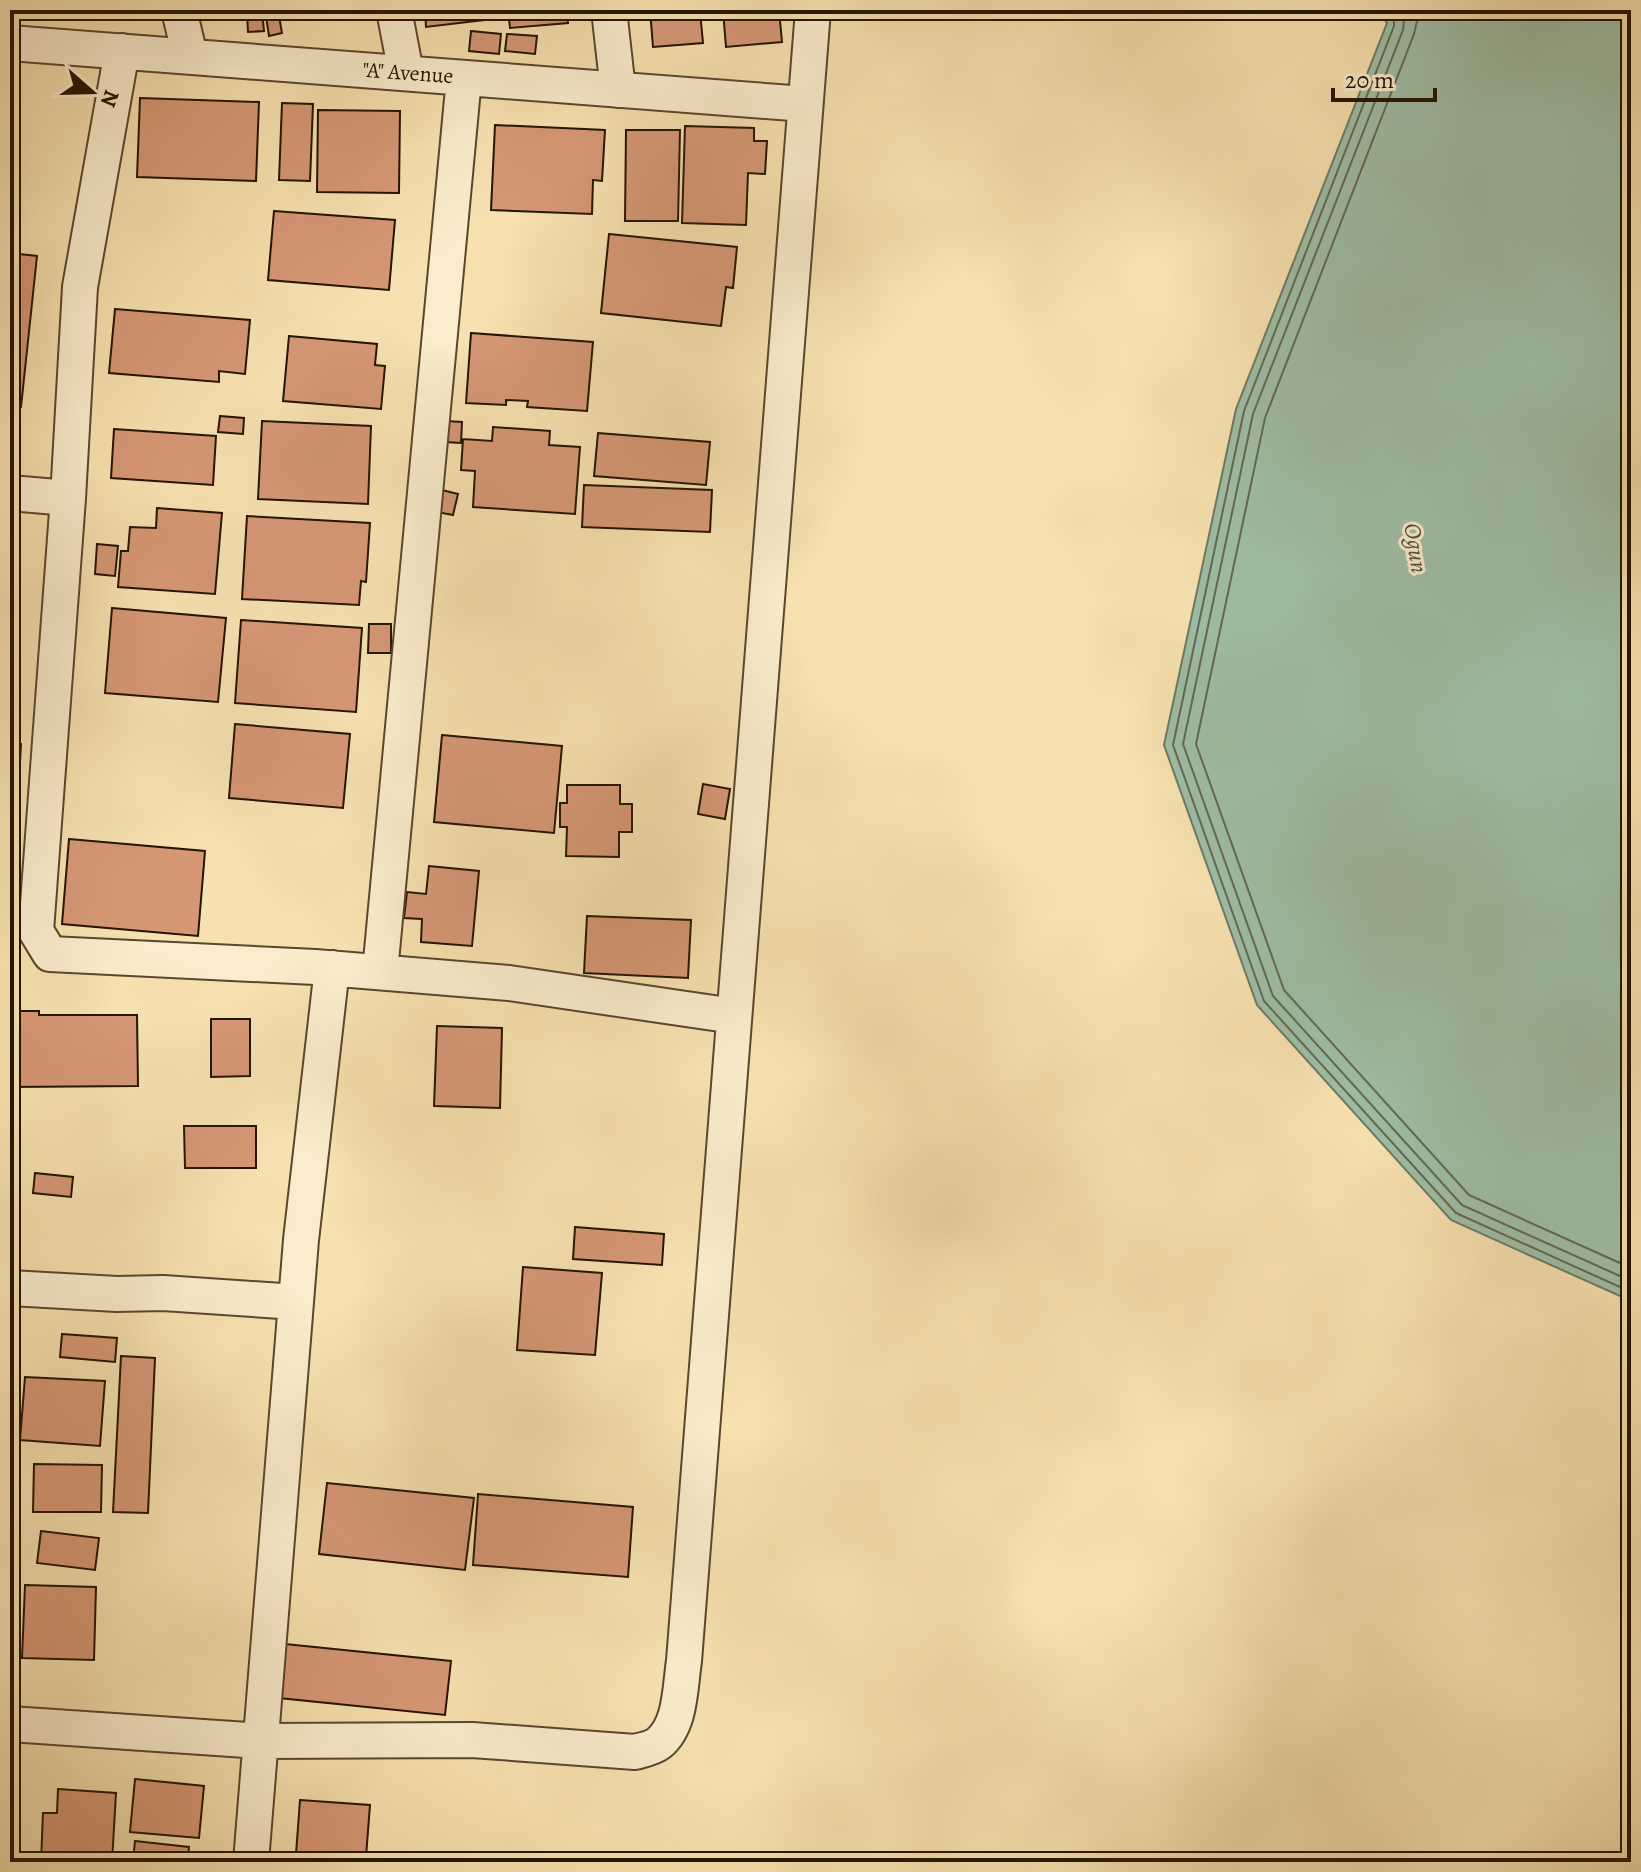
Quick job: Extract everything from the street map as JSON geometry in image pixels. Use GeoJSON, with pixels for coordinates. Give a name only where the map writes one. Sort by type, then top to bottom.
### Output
{"type":"FeatureCollection","features":[{"type":"Feature","properties":{"kind":"street"},"geometry":{"type":"LineString","coordinates":[[179,10],[190,56]]}},
{"type":"Feature","properties":{"kind":"street"},"geometry":{"type":"LineString","coordinates":[[394,10],[406,73]]}},
{"type":"Feature","properties":{"kind":"street"},"geometry":{"type":"LineString","coordinates":[[609,10],[618,90]]}},
{"type":"Feature","properties":{"kind":"street"},"geometry":{"type":"LineString","coordinates":[[10,1724],[262,1741],[472,1740],[635,1752],[658,1744],[672,1727],[678,1708],[684,1661],[813,10]]}},
{"type":"Feature","properties":{"kind":"street","name":"\"A\" Avenue"},"geometry":{"type":"LineString","coordinates":[[10,43],[805,104]]}},
{"type":"Feature","properties":{"kind":"street"},"geometry":{"type":"LineString","coordinates":[[122,51],[80,287],[68,498],[36,931],[41,943],[50,954],[332,968],[509,983],[734,1016]]}},
{"type":"Feature","properties":{"kind":"street"},"geometry":{"type":"LineString","coordinates":[[380,972],[464,78]]}},
{"type":"Feature","properties":{"kind":"street"},"geometry":{"type":"LineString","coordinates":[[10,493],[68,498]]}},
{"type":"Feature","properties":{"kind":"street"},"geometry":{"type":"LineString","coordinates":[[251,1862],[301,1240],[332,968]]}},
{"type":"Feature","properties":{"kind":"street"},"geometry":{"type":"LineString","coordinates":[[10,1288],[117,1294],[163,1293],[296,1302]]}},
{"type":"Feature","properties":{"kind":"water","name":"Ogun"},"geometry":{"type":"Polygon","coordinates":[[[1377,10],[1631,10],[1631,1301],[1451,1220],[1257,1005],[1164,745],[1236,409],[1387,23],[1377,10]]]}},
{"type":"Feature","properties":{"kind":"building"},"geometry":{"type":"Polygon","coordinates":[[[265,10],[278,10],[282,33],[269,36],[265,10]]]}},
{"type":"Feature","properties":{"kind":"building"},"geometry":{"type":"Polygon","coordinates":[[[425,10],[483,10],[484,20],[426,27],[425,10]]]}},
{"type":"Feature","properties":{"kind":"building"},"geometry":{"type":"Polygon","coordinates":[[[508,10],[567,10],[568,23],[510,28],[508,10]]]}},
{"type":"Feature","properties":{"kind":"building"},"geometry":{"type":"Polygon","coordinates":[[[650,10],[708,10],[700,11],[703,43],[653,47],[650,10]]]}},
{"type":"Feature","properties":{"kind":"building"},"geometry":{"type":"Polygon","coordinates":[[[723,10],[779,10],[782,42],[726,47],[723,10]]]}},
{"type":"Feature","properties":{"kind":"building"},"geometry":{"type":"Polygon","coordinates":[[[262,11],[264,31],[248,32],[247,13],[262,11]]]}},
{"type":"Feature","properties":{"kind":"building"},"geometry":{"type":"Polygon","coordinates":[[[471,31],[501,34],[499,54],[469,51],[471,31]]]}},
{"type":"Feature","properties":{"kind":"building"},"geometry":{"type":"Polygon","coordinates":[[[507,34],[537,36],[535,54],[505,51],[507,34]]]}},
{"type":"Feature","properties":{"kind":"building"},"geometry":{"type":"Polygon","coordinates":[[[140,98],[259,102],[256,181],[137,177],[140,98]]]}},
{"type":"Feature","properties":{"kind":"building"},"geometry":{"type":"Polygon","coordinates":[[[282,103],[313,104],[310,181],[279,180],[282,103]]]}},
{"type":"Feature","properties":{"kind":"building"},"geometry":{"type":"Polygon","coordinates":[[[318,110],[400,111],[399,193],[317,192],[318,110]]]}},
{"type":"Feature","properties":{"kind":"building"},"geometry":{"type":"Polygon","coordinates":[[[495,125],[605,130],[602,181],[593,180],[592,214],[491,210],[495,125]]]}},
{"type":"Feature","properties":{"kind":"building"},"geometry":{"type":"Polygon","coordinates":[[[685,126],[754,128],[754,141],[767,141],[765,174],[748,173],[746,225],[682,223],[685,126]]]}},
{"type":"Feature","properties":{"kind":"building"},"geometry":{"type":"Polygon","coordinates":[[[626,130],[680,130],[678,221],[625,221],[626,130]]]}},
{"type":"Feature","properties":{"kind":"building"},"geometry":{"type":"Polygon","coordinates":[[[274,211],[395,220],[389,290],[268,280],[274,211]]]}},
{"type":"Feature","properties":{"kind":"building"},"geometry":{"type":"Polygon","coordinates":[[[609,234],[737,247],[733,288],[726,287],[721,326],[601,313],[609,234]]]}},
{"type":"Feature","properties":{"kind":"building"},"geometry":{"type":"Polygon","coordinates":[[[10,253],[37,256],[21,407],[10,406],[10,253]]]}},
{"type":"Feature","properties":{"kind":"building"},"geometry":{"type":"Polygon","coordinates":[[[115,309],[250,320],[245,374],[219,371],[219,382],[109,373],[115,309]]]}},
{"type":"Feature","properties":{"kind":"building"},"geometry":{"type":"Polygon","coordinates":[[[471,333],[593,342],[587,411],[527,407],[528,401],[506,400],[506,405],[466,403],[471,333]]]}},
{"type":"Feature","properties":{"kind":"building"},"geometry":{"type":"Polygon","coordinates":[[[289,336],[377,344],[375,365],[385,366],[381,409],[283,401],[289,336]]]}},
{"type":"Feature","properties":{"kind":"building"},"geometry":{"type":"Polygon","coordinates":[[[220,416],[244,418],[243,434],[218,432],[220,416]]]}},
{"type":"Feature","properties":{"kind":"building"},"geometry":{"type":"Polygon","coordinates":[[[262,421],[371,426],[368,504],[258,499],[262,421]]]}},
{"type":"Feature","properties":{"kind":"building"},"geometry":{"type":"Polygon","coordinates":[[[446,421],[462,422],[461,443],[445,442],[446,421]]]}},
{"type":"Feature","properties":{"kind":"building"},"geometry":{"type":"Polygon","coordinates":[[[493,427],[550,431],[549,445],[580,447],[575,514],[473,507],[475,471],[461,470],[463,439],[492,441],[493,427]]]}},
{"type":"Feature","properties":{"kind":"building"},"geometry":{"type":"Polygon","coordinates":[[[114,429],[216,436],[213,485],[111,478],[114,429]]]}},
{"type":"Feature","properties":{"kind":"building"},"geometry":{"type":"Polygon","coordinates":[[[598,433],[710,442],[706,485],[594,476],[598,433]]]}},
{"type":"Feature","properties":{"kind":"building"},"geometry":{"type":"Polygon","coordinates":[[[584,485],[712,490],[710,532],[582,527],[584,485]]]}},
{"type":"Feature","properties":{"kind":"building"},"geometry":{"type":"Polygon","coordinates":[[[442,490],[458,494],[453,515],[437,512],[442,490]]]}},
{"type":"Feature","properties":{"kind":"building"},"geometry":{"type":"Polygon","coordinates":[[[157,508],[222,513],[215,594],[118,587],[121,551],[128,551],[130,527],[156,528],[157,508]]]}},
{"type":"Feature","properties":{"kind":"building"},"geometry":{"type":"Polygon","coordinates":[[[247,516],[370,523],[366,582],[361,581],[359,605],[242,599],[247,516]]]}},
{"type":"Feature","properties":{"kind":"building"},"geometry":{"type":"Polygon","coordinates":[[[97,544],[118,546],[115,576],[95,574],[97,544]]]}},
{"type":"Feature","properties":{"kind":"building"},"geometry":{"type":"Polygon","coordinates":[[[112,608],[226,618],[218,702],[105,693],[112,608]]]}},
{"type":"Feature","properties":{"kind":"building"},"geometry":{"type":"Polygon","coordinates":[[[241,620],[362,628],[356,712],[235,703],[241,620]]]}},
{"type":"Feature","properties":{"kind":"building"},"geometry":{"type":"Polygon","coordinates":[[[369,624],[391,624],[391,653],[368,653],[369,624]]]}},
{"type":"Feature","properties":{"kind":"building"},"geometry":{"type":"Polygon","coordinates":[[[10,650],[17,650],[16,672],[10,671],[10,650]]]}},
{"type":"Feature","properties":{"kind":"building"},"geometry":{"type":"Polygon","coordinates":[[[235,724],[350,734],[343,808],[229,798],[235,724]]]}},
{"type":"Feature","properties":{"kind":"building"},"geometry":{"type":"Polygon","coordinates":[[[442,735],[562,746],[554,833],[434,822],[442,735]]]}},
{"type":"Feature","properties":{"kind":"building"},"geometry":{"type":"Polygon","coordinates":[[[10,743],[21,744],[19,780],[10,780],[10,743]]]}},
{"type":"Feature","properties":{"kind":"building"},"geometry":{"type":"Polygon","coordinates":[[[703,784],[730,789],[725,819],[698,814],[703,784]]]}},
{"type":"Feature","properties":{"kind":"building"},"geometry":{"type":"Polygon","coordinates":[[[567,785],[620,785],[620,804],[632,804],[632,832],[619,832],[619,857],[566,856],[567,827],[560,827],[560,803],[567,803],[567,785]]]}},
{"type":"Feature","properties":{"kind":"building"},"geometry":{"type":"Polygon","coordinates":[[[69,839],[205,851],[198,936],[62,924],[69,839]]]}},
{"type":"Feature","properties":{"kind":"building"},"geometry":{"type":"Polygon","coordinates":[[[10,865],[16,865],[14,900],[10,900],[10,865]]]}},
{"type":"Feature","properties":{"kind":"building"},"geometry":{"type":"Polygon","coordinates":[[[429,866],[479,871],[472,946],[421,942],[422,919],[404,918],[407,892],[426,894],[429,866]]]}},
{"type":"Feature","properties":{"kind":"building"},"geometry":{"type":"Polygon","coordinates":[[[587,916],[691,920],[688,978],[584,973],[587,916]]]}},
{"type":"Feature","properties":{"kind":"building"},"geometry":{"type":"Polygon","coordinates":[[[10,1011],[39,1011],[39,1015],[137,1015],[138,1086],[10,1087],[10,1011]]]}},
{"type":"Feature","properties":{"kind":"building"},"geometry":{"type":"Polygon","coordinates":[[[211,1019],[250,1019],[250,1076],[211,1077],[211,1019]]]}},
{"type":"Feature","properties":{"kind":"building"},"geometry":{"type":"Polygon","coordinates":[[[437,1026],[502,1028],[500,1108],[434,1106],[437,1026]]]}},
{"type":"Feature","properties":{"kind":"building"},"geometry":{"type":"Polygon","coordinates":[[[184,1126],[256,1126],[256,1168],[185,1168],[184,1126]]]}},
{"type":"Feature","properties":{"kind":"building"},"geometry":{"type":"Polygon","coordinates":[[[35,1173],[73,1177],[71,1197],[33,1193],[35,1173]]]}},
{"type":"Feature","properties":{"kind":"building"},"geometry":{"type":"Polygon","coordinates":[[[575,1227],[664,1234],[662,1265],[573,1259],[575,1227]]]}},
{"type":"Feature","properties":{"kind":"building"},"geometry":{"type":"Polygon","coordinates":[[[523,1267],[602,1273],[595,1355],[517,1350],[523,1267]]]}},
{"type":"Feature","properties":{"kind":"building"},"geometry":{"type":"Polygon","coordinates":[[[62,1334],[117,1338],[115,1362],[60,1357],[62,1334]]]}},
{"type":"Feature","properties":{"kind":"building"},"geometry":{"type":"Polygon","coordinates":[[[121,1356],[155,1358],[148,1513],[113,1512],[121,1356]]]}},
{"type":"Feature","properties":{"kind":"building"},"geometry":{"type":"Polygon","coordinates":[[[25,1377],[105,1381],[100,1446],[20,1440],[25,1377]]]}},
{"type":"Feature","properties":{"kind":"building"},"geometry":{"type":"Polygon","coordinates":[[[34,1464],[102,1465],[101,1512],[33,1512],[34,1464]]]}},
{"type":"Feature","properties":{"kind":"building"},"geometry":{"type":"Polygon","coordinates":[[[327,1483],[474,1498],[465,1570],[319,1554],[327,1483]]]}},
{"type":"Feature","properties":{"kind":"building"},"geometry":{"type":"Polygon","coordinates":[[[478,1494],[633,1507],[628,1577],[473,1565],[478,1494]]]}},
{"type":"Feature","properties":{"kind":"building"},"geometry":{"type":"Polygon","coordinates":[[[41,1531],[99,1538],[95,1570],[37,1563],[41,1531]]]}},
{"type":"Feature","properties":{"kind":"building"},"geometry":{"type":"Polygon","coordinates":[[[25,1585],[96,1587],[94,1660],[22,1658],[25,1585]]]}},
{"type":"Feature","properties":{"kind":"building"},"geometry":{"type":"Polygon","coordinates":[[[285,1644],[451,1661],[445,1715],[279,1698],[285,1644]]]}},
{"type":"Feature","properties":{"kind":"building"},"geometry":{"type":"Polygon","coordinates":[[[135,1779],[204,1786],[199,1838],[130,1832],[135,1779]]]}},
{"type":"Feature","properties":{"kind":"building"},"geometry":{"type":"Polygon","coordinates":[[[58,1789],[116,1793],[112,1862],[41,1862],[43,1813],[57,1813],[58,1789]]]}},
{"type":"Feature","properties":{"kind":"building"},"geometry":{"type":"Polygon","coordinates":[[[300,1800],[370,1805],[366,1857],[355,1856],[355,1862],[287,1862],[288,1853],[296,1854],[300,1800]]]}},
{"type":"Feature","properties":{"kind":"building"},"geometry":{"type":"Polygon","coordinates":[[[135,1841],[189,1847],[188,1858],[195,1858],[194,1862],[133,1862],[135,1841]]]}}]}
